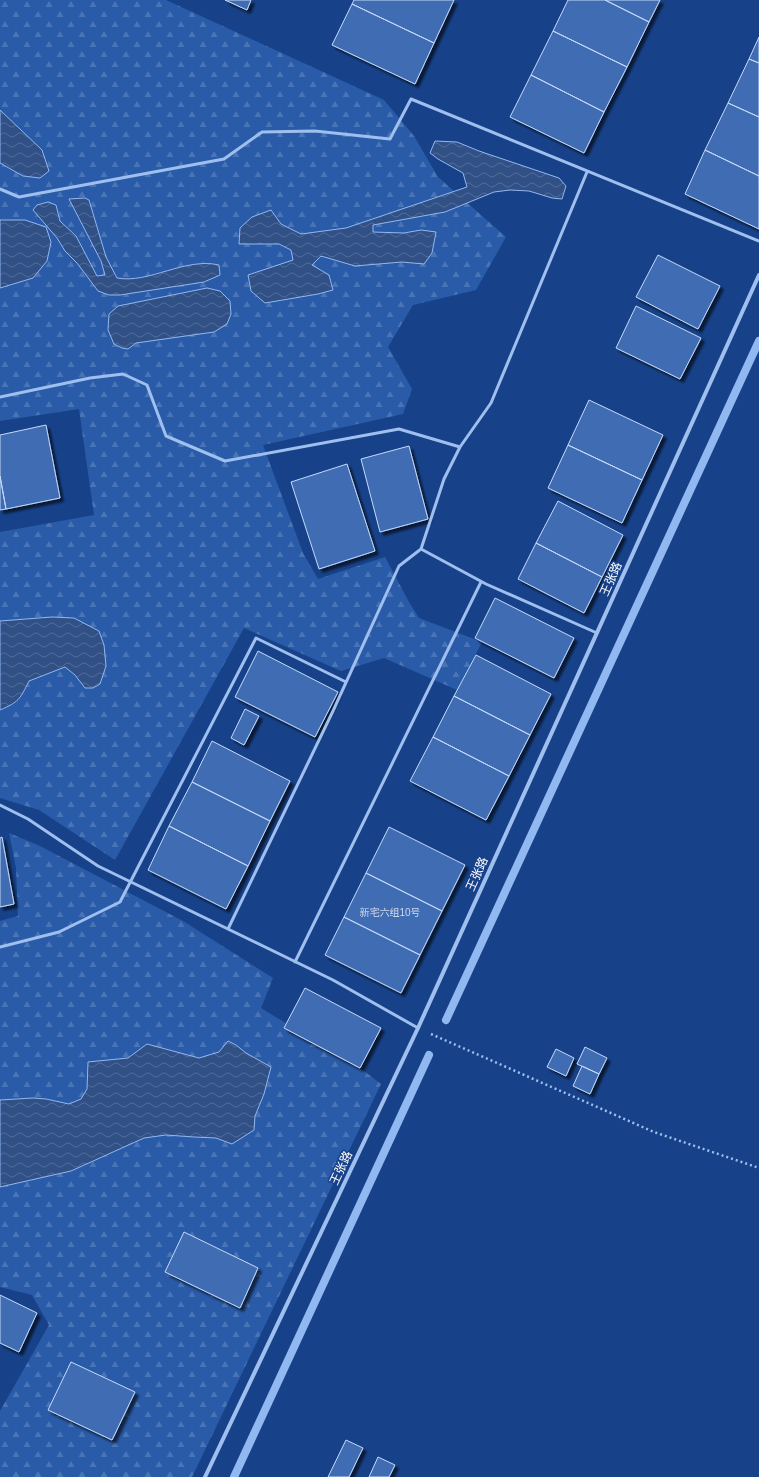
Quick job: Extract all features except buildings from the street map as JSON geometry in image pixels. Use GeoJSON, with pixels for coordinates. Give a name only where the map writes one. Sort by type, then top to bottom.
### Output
{"type":"FeatureCollection","features":[{"type":"Feature","properties":{"kind":"street","name":"王张路"},"geometry":{"type":"LineString","coordinates":[[205,1477],[418,1028],[759,276]]}},
{"type":"Feature","properties":{"kind":"lane"},"geometry":{"type":"LineString","coordinates":[[0,189],[20,197],[224,158],[262,132],[315,131],[390,139],[411,99],[759,241]]}},
{"type":"Feature","properties":{"kind":"lane"},"geometry":{"type":"LineString","coordinates":[[228,929],[346,682],[399,566],[421,549],[444,478],[460,447],[491,403],[587,172]]}},
{"type":"Feature","properties":{"kind":"lane"},"geometry":{"type":"LineString","coordinates":[[0,397],[90,378],[123,374],[147,385],[166,436],[225,461],[399,429],[460,447]]}},
{"type":"Feature","properties":{"kind":"lane"},"geometry":{"type":"LineString","coordinates":[[421,549],[481,582],[597,633]]}},
{"type":"Feature","properties":{"kind":"lane"},"geometry":{"type":"LineString","coordinates":[[295,962],[481,582]]}},
{"type":"Feature","properties":{"kind":"lane"},"geometry":{"type":"LineString","coordinates":[[0,947],[59,932],[120,902],[256,638],[346,682]]}},
{"type":"Feature","properties":{"kind":"lane"},"geometry":{"type":"LineString","coordinates":[[0,805],[28,819],[98,866],[333,980],[418,1028]]}},
{"type":"Feature","properties":{"kind":"path"},"geometry":{"type":"LineString","coordinates":[[418,1028],[654,1132],[759,1168]]}},
{"type":"Feature","properties":{"kind":"green space"},"geometry":{"type":"Polygon","coordinates":[[[0,0],[166,0],[384,100],[414,136],[438,177],[506,237],[476,290],[413,305],[388,347],[412,389],[403,414],[263,445],[303,553],[318,579],[385,557],[419,618],[482,642],[457,690],[384,658],[341,671],[244,628],[115,860],[39,810],[0,798],[0,532],[94,515],[79,409],[0,421],[0,0]]]}},
{"type":"Feature","properties":{"kind":"green space"},"geometry":{"type":"Polygon","coordinates":[[[9,833],[38,845],[183,921],[273,978],[261,1008],[364,1071],[381,1084],[192,1477],[0,1477],[0,1411],[49,1325],[32,1295],[0,1287],[0,921],[18,916],[16,868],[9,833]]]}},
{"type":"Feature","properties":{"kind":"water"},"geometry":{"type":"Polygon","coordinates":[[[0,110],[42,150],[49,171],[40,178],[23,176],[0,163],[0,110]]]}},
{"type":"Feature","properties":{"kind":"water"},"geometry":{"type":"Polygon","coordinates":[[[435,141],[457,142],[559,178],[566,186],[562,199],[552,198],[529,191],[510,190],[494,192],[445,212],[373,225],[373,232],[404,233],[421,230],[436,232],[432,253],[424,264],[402,262],[355,266],[321,256],[312,265],[329,275],[333,290],[265,303],[251,291],[248,275],[293,260],[291,250],[279,244],[239,244],[240,228],[252,217],[271,210],[281,224],[301,234],[346,228],[467,187],[463,173],[430,153],[435,141]]]}},
{"type":"Feature","properties":{"kind":"water"},"geometry":{"type":"Polygon","coordinates":[[[85,198],[89,200],[106,257],[117,278],[129,279],[142,277],[193,264],[219,265],[220,275],[204,282],[120,295],[109,295],[98,291],[33,210],[37,205],[48,202],[56,205],[60,221],[76,236],[97,276],[105,275],[101,261],[69,199],[85,198]]]}},
{"type":"Feature","properties":{"kind":"water"},"geometry":{"type":"Polygon","coordinates":[[[0,220],[25,220],[46,227],[51,242],[47,261],[33,278],[0,288],[0,220]]]}},
{"type":"Feature","properties":{"kind":"water"},"geometry":{"type":"Polygon","coordinates":[[[207,288],[220,291],[230,301],[231,314],[227,324],[214,332],[136,343],[128,349],[114,344],[108,330],[109,314],[118,306],[207,288]]]}},
{"type":"Feature","properties":{"kind":"water"},"geometry":{"type":"Polygon","coordinates":[[[52,617],[74,618],[99,631],[104,645],[106,666],[100,684],[93,688],[85,688],[75,675],[65,667],[29,681],[15,702],[0,710],[0,621],[52,617]]]}},
{"type":"Feature","properties":{"kind":"water"},"geometry":{"type":"Polygon","coordinates":[[[228,1041],[271,1067],[264,1094],[255,1116],[254,1130],[232,1144],[216,1138],[166,1135],[144,1138],[71,1171],[0,1187],[0,1100],[33,1098],[69,1104],[81,1099],[87,1089],[88,1062],[128,1058],[147,1044],[199,1058],[219,1052],[228,1041]]]}},
{"type":"Feature","properties":{"kind":"waterway"},"geometry":{"type":"LineString","coordinates":[[446,1020],[759,341]]}},
{"type":"Feature","properties":{"kind":"waterway"},"geometry":{"type":"LineString","coordinates":[[234,1477],[429,1055]]}}]}
